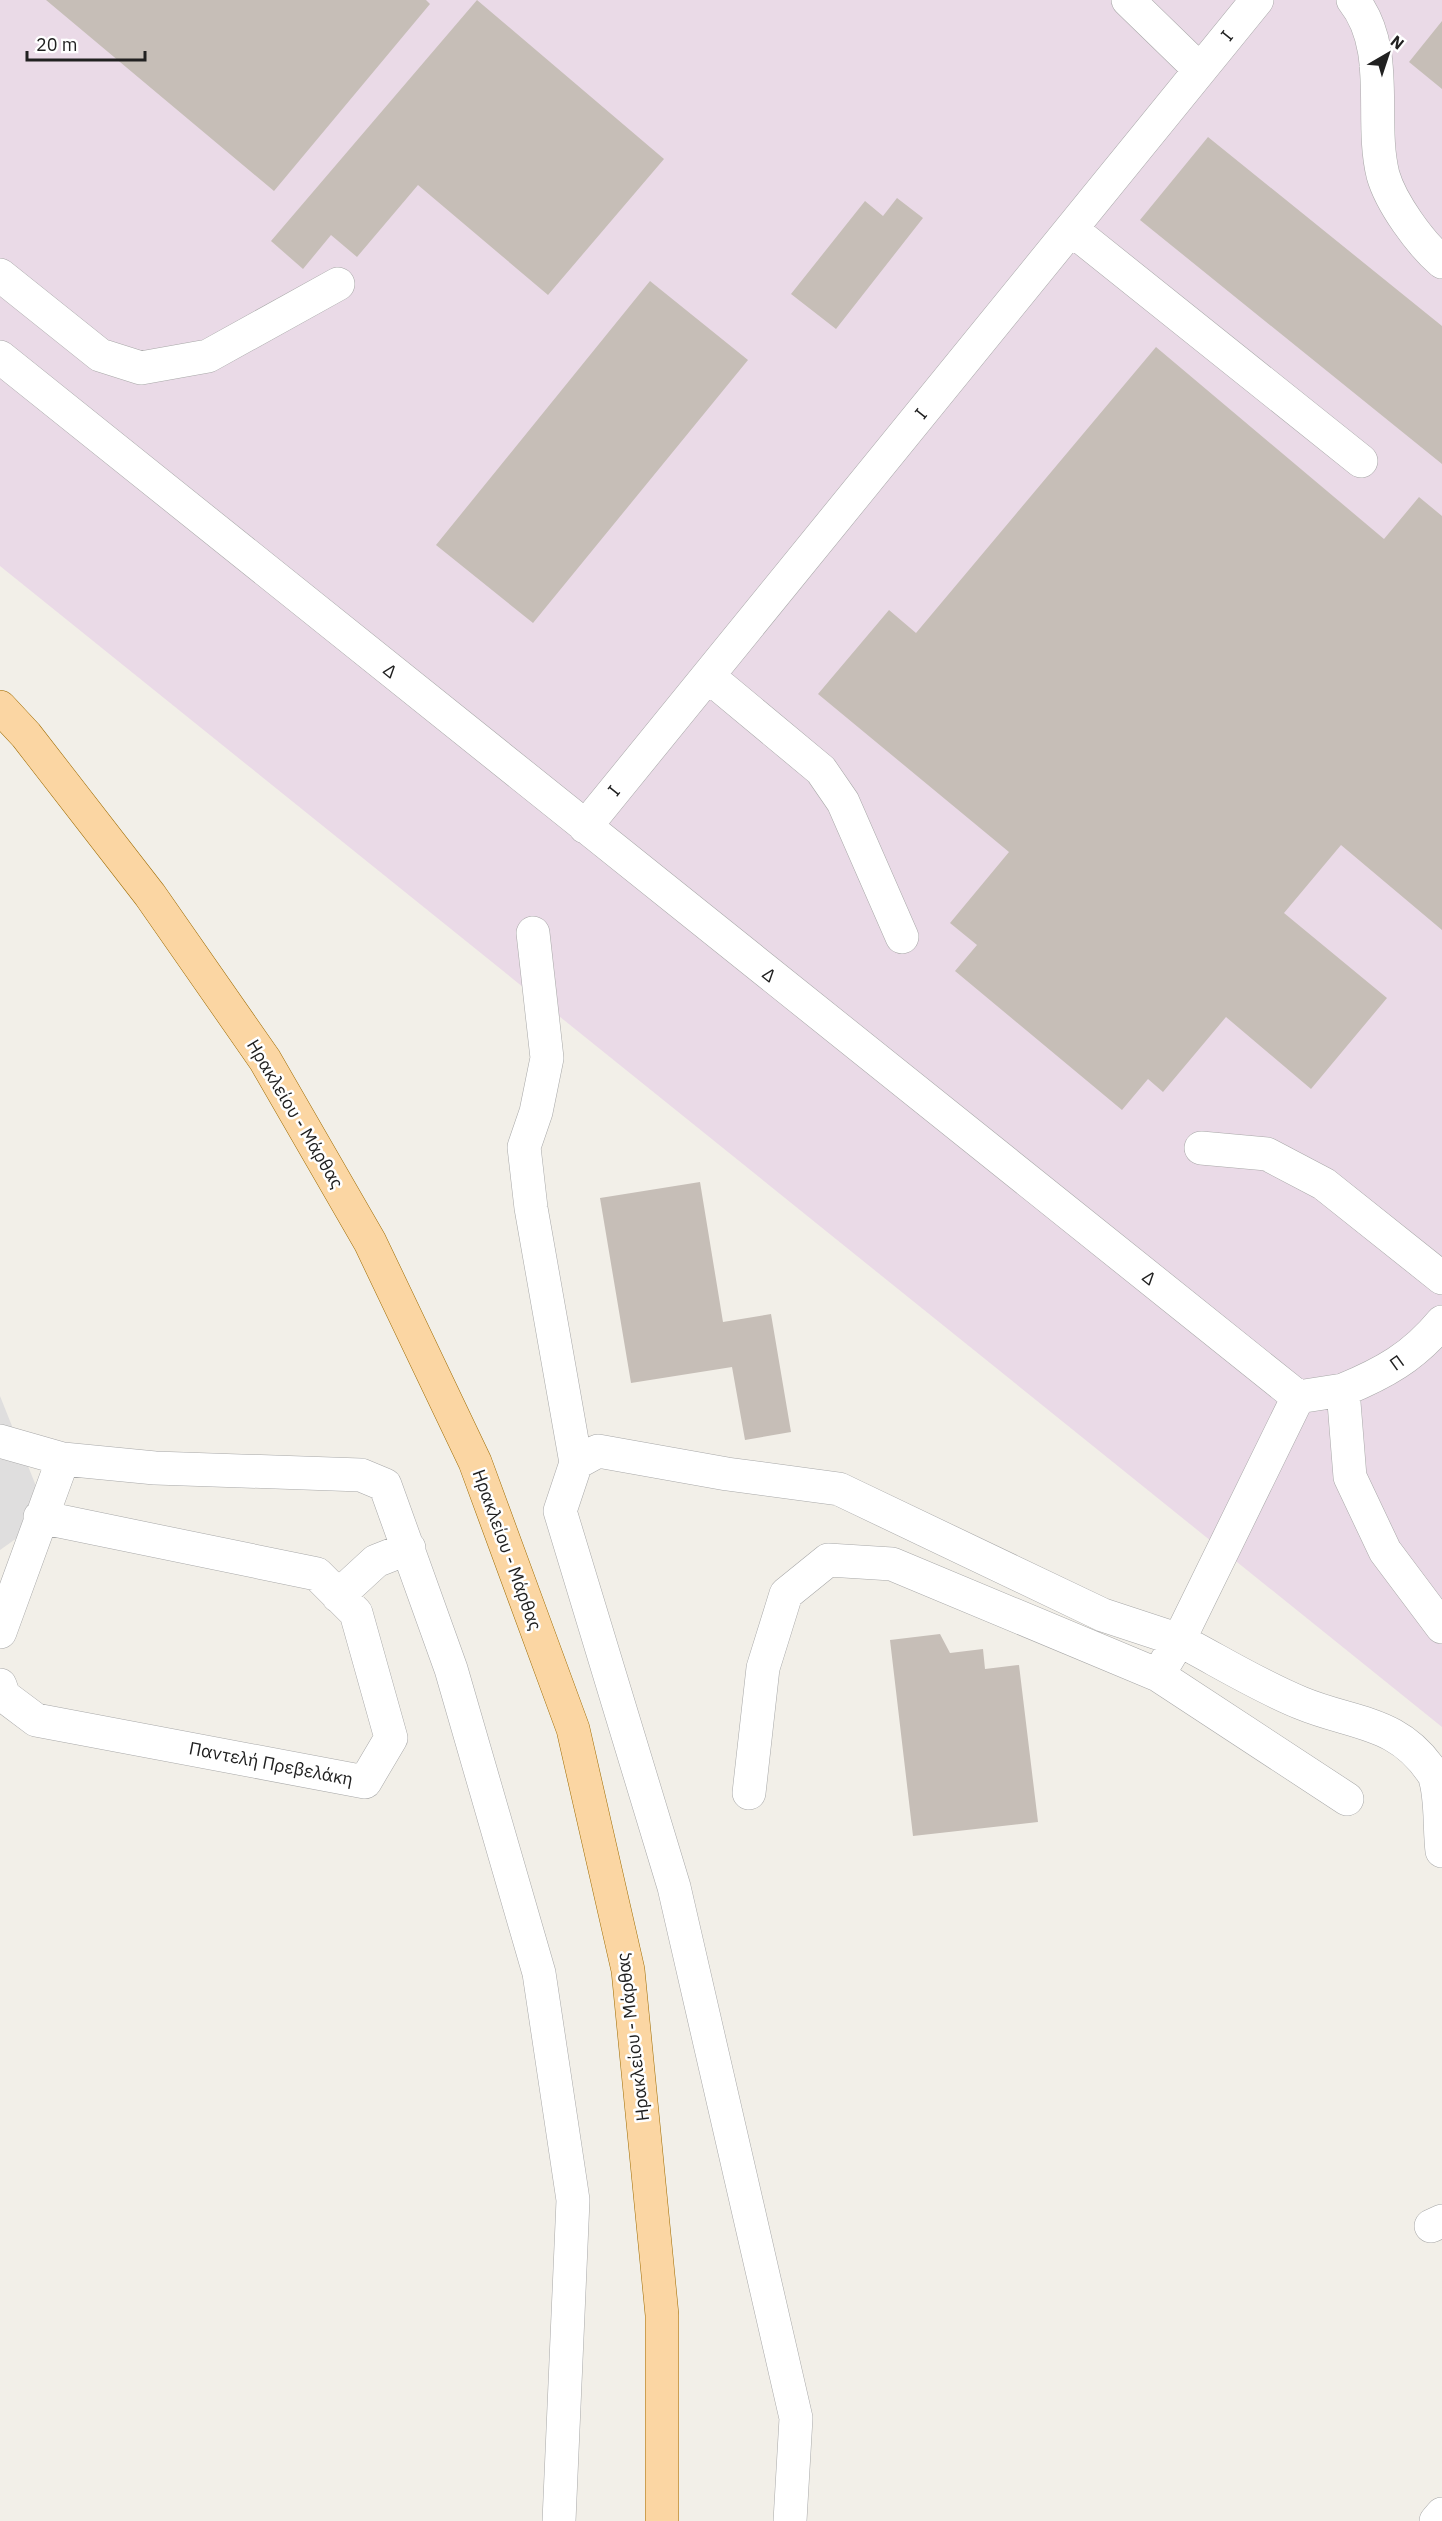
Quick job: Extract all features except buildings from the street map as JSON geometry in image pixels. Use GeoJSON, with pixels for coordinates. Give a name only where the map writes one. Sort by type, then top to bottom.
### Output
{"type":"FeatureCollection","features":[{"type":"Feature","properties":{"kind":"main road","name":"Ηρακλείου - Μάρθας"},"geometry":{"type":"LineString","coordinates":[[0,706],[26,735],[150,895],[265,1059],[375,1252],[475,1462],[573,1729],[628,1970],[662,2315],[662,2521]]}},
{"type":"Feature","properties":{"kind":"street"},"geometry":{"type":"LineString","coordinates":[[1128,0],[1200,70]]}},
{"type":"Feature","properties":{"kind":"street","name":"Ι"},"geometry":{"type":"LineString","coordinates":[[585,827],[1257,0]]}},
{"type":"Feature","properties":{"kind":"street"},"geometry":{"type":"LineString","coordinates":[[1353,0],[1370,35],[1377,69],[1379,138],[1383,175],[1396,206],[1442,262]]}},
{"type":"Feature","properties":{"kind":"street"},"geometry":{"type":"LineString","coordinates":[[1071,229],[1361,461]]}},
{"type":"Feature","properties":{"kind":"street"},"geometry":{"type":"LineString","coordinates":[[0,275],[100,355],[141,368],[208,356],[338,284]]}},
{"type":"Feature","properties":{"kind":"street","name":"Δ"},"geometry":{"type":"LineString","coordinates":[[0,357],[1298,1397]]}},
{"type":"Feature","properties":{"kind":"street"},"geometry":{"type":"LineString","coordinates":[[708,676],[821,770],[843,802],[902,937]]}},
{"type":"Feature","properties":{"kind":"street"},"geometry":{"type":"LineString","coordinates":[[533,933],[547,1058],[536,1113],[524,1147],[531,1208],[576,1463],[560,1511],[674,1887],[796,2418],[790,2521]]}},
{"type":"Feature","properties":{"kind":"street"},"geometry":{"type":"LineString","coordinates":[[1201,1148],[1267,1154],[1324,1184],[1442,1278]]}},
{"type":"Feature","properties":{"kind":"street","name":"Π"},"geometry":{"type":"LineString","coordinates":[[1343,1390],[1383,1374],[1424,1344],[1442,1323]]}},
{"type":"Feature","properties":{"kind":"street"},"geometry":{"type":"LineString","coordinates":[[1158,1675],[1179,1640],[1298,1397],[1343,1390],[1350,1477],[1385,1551],[1442,1627]]}},
{"type":"Feature","properties":{"kind":"street"},"geometry":{"type":"LineString","coordinates":[[0,1440],[63,1459],[155,1468],[361,1475],[385,1485],[451,1669],[539,1973],[573,2200],[559,2521]]}},
{"type":"Feature","properties":{"kind":"street"},"geometry":{"type":"LineString","coordinates":[[576,1463],[598,1451],[727,1474],[839,1489],[1103,1615],[1179,1640],[1302,1704],[1374,1724],[1397,1735],[1435,1776],[1441,1797],[1442,1851]]}},
{"type":"Feature","properties":{"kind":"street"},"geometry":{"type":"LineString","coordinates":[[0,1632],[40,1516],[63,1459]]}},
{"type":"Feature","properties":{"kind":"street","name":"Παντελή Πρεβελάκη"},"geometry":{"type":"LineString","coordinates":[[0,1685],[4,1696],[36,1720],[364,1782],[391,1738],[356,1613],[317,1574],[111,1533],[40,1516]]}},
{"type":"Feature","properties":{"kind":"street"},"geometry":{"type":"LineString","coordinates":[[338,1596],[376,1561],[409,1548]]}},
{"type":"Feature","properties":{"kind":"street"},"geometry":{"type":"LineString","coordinates":[[749,1793],[763,1668],[786,1594],[828,1560],[892,1564],[1158,1675],[1347,1799]]}},
{"type":"Feature","properties":{"kind":"street"},"geometry":{"type":"LineString","coordinates":[[1436,2521],[1442,2514]]}},
{"type":"Feature","properties":{"kind":"shaded area"},"geometry":{"type":"Polygon","coordinates":[[[0,0],[1442,0],[1442,1727],[0,566],[0,0]]]}},
{"type":"Feature","properties":{"kind":"shaded area"},"geometry":{"type":"Polygon","coordinates":[[[0,1396],[48,1516],[0,1550],[0,1396]]]}}]}
